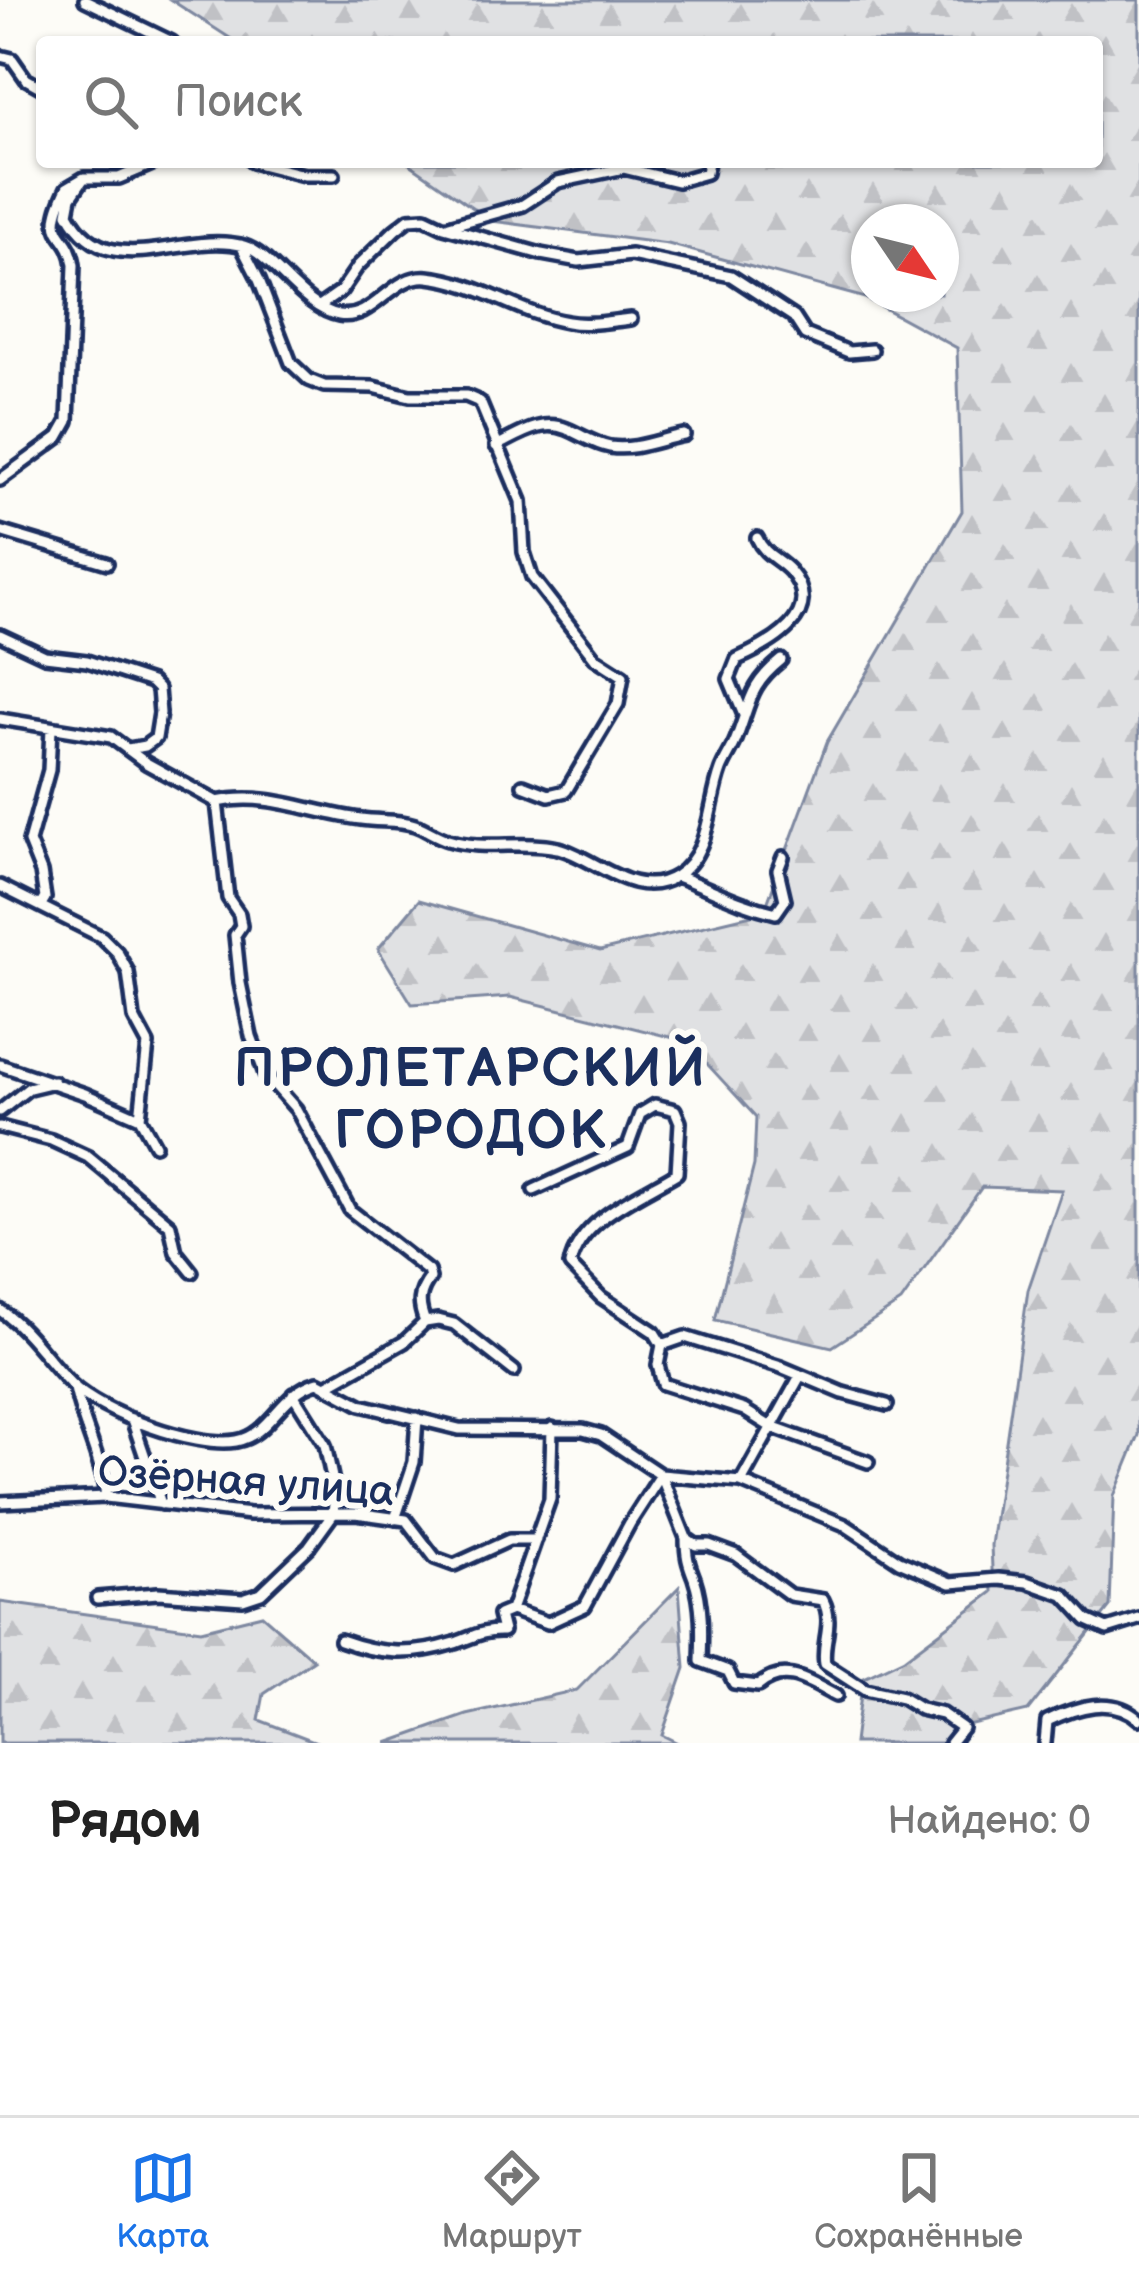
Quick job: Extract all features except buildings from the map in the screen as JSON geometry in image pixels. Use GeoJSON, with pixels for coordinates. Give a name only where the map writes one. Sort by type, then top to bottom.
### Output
{"type":"FeatureCollection","features":[{"type":"Feature","properties":{"kind":"street"},"geometry":{"type":"LineString","coordinates":[[85,0],[160,36]]}},
{"type":"Feature","properties":{"kind":"street"},"geometry":{"type":"LineString","coordinates":[[0,56],[11,59],[36,85]]}},
{"type":"Feature","properties":{"kind":"street"},"geometry":{"type":"LineString","coordinates":[[0,479],[59,437],[68,421],[74,265],[54,225],[67,188],[85,178],[119,178],[143,168]]}},
{"type":"Feature","properties":{"kind":"street"},"geometry":{"type":"LineString","coordinates":[[276,168],[334,175]]}},
{"type":"Feature","properties":{"kind":"street"},"geometry":{"type":"LineString","coordinates":[[444,227],[523,205],[558,182],[624,168],[678,182],[707,168]]}},
{"type":"Feature","properties":{"kind":"street"},"geometry":{"type":"LineString","coordinates":[[85,178],[71,197],[68,213],[76,228],[103,248],[123,253],[212,242],[252,248],[290,286],[334,315],[354,316],[405,280],[424,277],[472,285],[562,322],[631,319]]}},
{"type":"Feature","properties":{"kind":"street"},"geometry":{"type":"LineString","coordinates":[[321,305],[341,291],[358,266],[409,219],[425,218],[579,261],[632,255],[731,276],[794,317],[805,334],[849,352],[872,350]]}},
{"type":"Feature","properties":{"kind":"street"},"geometry":{"type":"LineString","coordinates":[[241,245],[291,363],[309,380],[410,396],[466,396],[480,403],[521,501],[524,552],[532,577],[595,658],[623,676],[619,704],[566,791],[549,795],[523,785]]}},
{"type":"Feature","properties":{"kind":"street"},"geometry":{"type":"LineString","coordinates":[[496,446],[540,425],[562,426],[614,448],[684,435]]}},
{"type":"Feature","properties":{"kind":"street"},"geometry":{"type":"LineString","coordinates":[[0,531],[106,563]]}},
{"type":"Feature","properties":{"kind":"street"},"geometry":{"type":"LineString","coordinates":[[744,715],[729,679],[737,659],[790,628],[800,614],[802,595],[792,574],[763,553],[757,538]]}},
{"type":"Feature","properties":{"kind":"street"},"geometry":{"type":"LineString","coordinates":[[0,635],[45,656],[86,662],[152,682],[158,689],[160,713],[156,737],[145,746],[128,749]]}},
{"type":"Feature","properties":{"kind":"street"},"geometry":{"type":"LineString","coordinates":[[0,719],[111,737],[217,802],[235,798],[294,802],[358,819],[410,823],[448,840],[553,847],[578,854],[614,876],[648,886],[677,876],[700,850],[720,772],[760,677],[781,660]]}},
{"type":"Feature","properties":{"kind":"street"},"geometry":{"type":"LineString","coordinates":[[40,906],[45,898],[43,879],[29,842],[49,770],[51,728]]}},
{"type":"Feature","properties":{"kind":"street"},"geometry":{"type":"LineString","coordinates":[[217,802],[228,898],[241,926],[235,935],[240,983],[251,1036],[266,1074],[296,1109],[350,1210],[428,1271],[430,1278],[421,1291],[419,1306],[425,1322]]}},
{"type":"Feature","properties":{"kind":"street"},"geometry":{"type":"LineString","coordinates":[[677,876],[709,887],[725,899],[776,913],[785,900],[778,870],[783,857]]}},
{"type":"Feature","properties":{"kind":"street"},"geometry":{"type":"LineString","coordinates":[[0,886],[102,938],[117,952],[128,972],[134,1018],[148,1044],[140,1118],[155,1144]]}},
{"type":"Feature","properties":{"kind":"street"},"geometry":{"type":"LineString","coordinates":[[0,1065],[140,1118]]}},
{"type":"Feature","properties":{"kind":"street"},"geometry":{"type":"LineString","coordinates":[[0,1111],[29,1088],[54,1082]]}},
{"type":"Feature","properties":{"kind":"street"},"geometry":{"type":"LineString","coordinates":[[534,1190],[628,1147],[640,1114],[656,1105],[675,1110],[680,1122],[676,1173],[592,1224],[570,1265],[601,1297],[655,1332],[662,1345],[658,1365],[663,1384],[744,1410],[771,1427],[868,1462]]}},
{"type":"Feature","properties":{"kind":"street"},"geometry":{"type":"LineString","coordinates":[[0,1127],[51,1140],[88,1157],[170,1225],[176,1252],[191,1272]]}},
{"type":"Feature","properties":{"kind":"street"},"geometry":{"type":"LineString","coordinates":[[0,1310],[20,1324],[75,1388],[158,1430],[199,1440],[238,1441],[260,1430],[299,1387],[318,1382],[361,1405],[444,1426],[495,1432],[553,1428],[601,1435],[662,1475],[741,1483],[844,1525],[898,1561],[951,1583],[1027,1582],[1064,1595],[1088,1620],[1107,1629],[1139,1619]]}},
{"type":"Feature","properties":{"kind":"street"},"geometry":{"type":"LineString","coordinates":[[328,1385],[404,1342],[425,1322],[454,1324],[514,1371]]}},
{"type":"Feature","properties":{"kind":"street"},"geometry":{"type":"LineString","coordinates":[[662,1345],[686,1336],[887,1405]]}},
{"type":"Feature","properties":{"kind":"street"},"geometry":{"type":"LineString","coordinates":[[741,1483],[800,1376]]}},
{"type":"Feature","properties":{"kind":"street"},"geometry":{"type":"LineString","coordinates":[[75,1388],[85,1432],[103,1467],[106,1497]]}},
{"type":"Feature","properties":{"kind":"street"},"geometry":{"type":"LineString","coordinates":[[98,1598],[158,1593],[243,1599],[261,1593],[309,1547],[333,1514],[335,1491],[325,1445],[293,1394]]}},
{"type":"Feature","properties":{"kind":"street"},"geometry":{"type":"LineString","coordinates":[[395,1520],[414,1462],[417,1418]]}},
{"type":"Feature","properties":{"kind":"street"},"geometry":{"type":"LineString","coordinates":[[132,1419],[161,1504]]}},
{"type":"Feature","properties":{"kind":"street"},"geometry":{"type":"LineString","coordinates":[[340,1640],[382,1653],[391,1649],[410,1655],[486,1630],[502,1631],[499,1616],[511,1610],[550,1499],[553,1428]]}},
{"type":"Feature","properties":{"kind":"street"},"geometry":{"type":"LineString","coordinates":[[662,1475],[686,1538],[685,1564],[693,1576],[702,1624],[701,1661],[728,1671],[734,1683],[758,1686],[771,1675],[790,1674],[836,1696]]}},
{"type":"Feature","properties":{"kind":"street"},"geometry":{"type":"LineString","coordinates":[[511,1610],[548,1623],[585,1606],[662,1475]]}},
{"type":"Feature","properties":{"kind":"street","name":"Озёрная улица"},"geometry":{"type":"LineString","coordinates":[[0,1502],[106,1497],[250,1514],[356,1513],[406,1520],[435,1558],[454,1565],[509,1540],[536,1540]]}},
{"type":"Feature","properties":{"kind":"street"},"geometry":{"type":"LineString","coordinates":[[686,1538],[736,1555],[790,1595],[824,1600],[830,1633],[823,1653],[825,1664],[865,1690],[885,1692],[941,1714],[962,1728],[950,1743]]}},
{"type":"Feature","properties":{"kind":"street"},"geometry":{"type":"LineString","coordinates":[[1045,1743],[1047,1721],[1074,1707],[1120,1708],[1139,1719]]}},
{"type":"Feature","properties":{"kind":"green space"},"geometry":{"type":"Polygon","coordinates":[[[171,0],[1139,0],[1139,1435],[1114,1496],[1110,1607],[1028,1711],[958,1727],[952,1743],[854,1743],[862,1679],[904,1659],[993,1592],[991,1545],[1028,1290],[1062,1190],[982,1187],[901,1302],[832,1347],[715,1320],[754,1165],[756,1117],[686,1041],[510,997],[412,1004],[378,949],[419,900],[600,951],[764,912],[827,742],[962,511],[957,348],[891,312],[959,312],[959,204],[851,204],[851,294],[668,244],[492,221],[416,168],[1103,168],[1103,36],[227,36],[171,0]]]}},
{"type":"Feature","properties":{"kind":"green space"},"geometry":{"type":"Polygon","coordinates":[[[679,1587],[685,1668],[662,1735],[678,1743],[387,1743],[467,1715],[577,1690],[679,1587]]]}},
{"type":"Feature","properties":{"kind":"green space"},"geometry":{"type":"Polygon","coordinates":[[[0,1602],[201,1630],[262,1615],[314,1660],[264,1694],[259,1720],[319,1743],[0,1743],[0,1602]]]}},
{"type":"Feature","properties":{"kind":"district","name":"ПРОЛЕТАРСКИЙ ГОРОДОК"},"geometry":{"type":"Point","coordinates":[471,1098]}}]}
